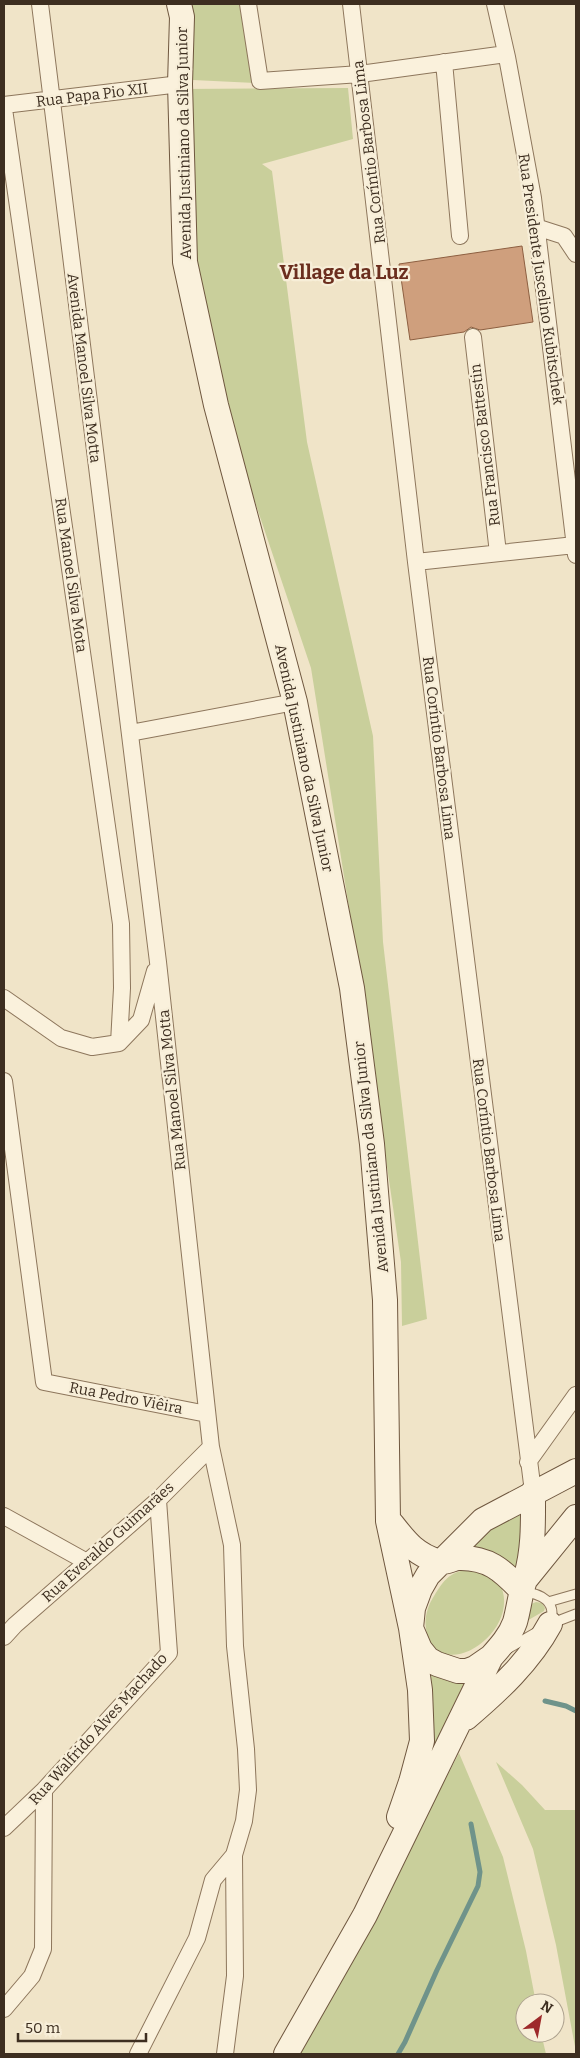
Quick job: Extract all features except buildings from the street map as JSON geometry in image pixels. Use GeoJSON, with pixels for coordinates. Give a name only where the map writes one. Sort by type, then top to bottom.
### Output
{"type":"FeatureCollection","features":[{"type":"Feature","properties":{"kind":"street","name":"Avenida Manoel Silva Motta"},"geometry":{"type":"LineString","coordinates":[[40,4],[130,733]]}},
{"type":"Feature","properties":{"kind":"street","name":"Avenida Justiniano da Silva Junior"},"geometry":{"type":"LineString","coordinates":[[179,4],[182,17],[180,84],[185,262],[216,405],[295,702],[352,988],[372,1144],[385,1300],[388,1520],[411,1628]]}},
{"type":"Feature","properties":{"kind":"street"},"geometry":{"type":"LineString","coordinates":[[248,4],[260,81],[360,74],[506,54]]}},
{"type":"Feature","properties":{"kind":"street","name":"Rua Coríntio Barbosa Lima"},"geometry":{"type":"LineString","coordinates":[[351,4],[416,562],[533,1492]]}},
{"type":"Feature","properties":{"kind":"street","name":"Rua Presidente Juscelino Kubitschek"},"geometry":{"type":"LineString","coordinates":[[495,4],[533,198],[576,550]]}},
{"type":"Feature","properties":{"kind":"street"},"geometry":{"type":"LineString","coordinates":[[444,62],[460,236]]}},
{"type":"Feature","properties":{"kind":"street","name":"Rua Papa Pio XII"},"geometry":{"type":"LineString","coordinates":[[4,105],[180,84]]}},
{"type":"Feature","properties":{"kind":"street","name":"Rua Manoel Silva Mota"},"geometry":{"type":"LineString","coordinates":[[4,109],[121,924],[122,988],[119,1043]]}},
{"type":"Feature","properties":{"kind":"street"},"geometry":{"type":"LineString","coordinates":[[536,227],[564,236],[576,254]]}},
{"type":"Feature","properties":{"kind":"street","name":"Rua Francisco Battestin"},"geometry":{"type":"LineString","coordinates":[[473,338],[498,553]]}},
{"type":"Feature","properties":{"kind":"street"},"geometry":{"type":"LineString","coordinates":[[416,562],[498,553],[576,550]]}},
{"type":"Feature","properties":{"kind":"street"},"geometry":{"type":"LineString","coordinates":[[130,733],[295,702]]}},
{"type":"Feature","properties":{"kind":"street","name":"Rua Manoel Silva Motta"},"geometry":{"type":"LineString","coordinates":[[130,733],[158,962],[211,1447],[232,1545],[235,1646],[246,1750],[248,1790],[244,1821],[234,1855]]}},
{"type":"Feature","properties":{"kind":"street"},"geometry":{"type":"LineString","coordinates":[[4,998],[61,1038],[92,1047],[119,1043],[141,1020],[158,962]]}},
{"type":"Feature","properties":{"kind":"street","name":"Rua Pedro Viêira"},"geometry":{"type":"LineString","coordinates":[[4,1081],[44,1382],[207,1414]]}},
{"type":"Feature","properties":{"kind":"street"},"geometry":{"type":"LineString","coordinates":[[528,1462],[576,1395]]}},
{"type":"Feature","properties":{"kind":"street","name":"Rua Everaldo Guimarães"},"geometry":{"type":"LineString","coordinates":[[4,1637],[158,1500],[211,1447]]}},
{"type":"Feature","properties":{"kind":"street"},"geometry":{"type":"LineString","coordinates":[[365,1915],[411,1782],[422,1740],[420,1690],[411,1628],[413,1608],[420,1589],[428,1575],[483,1520],[576,1471]]}},
{"type":"Feature","properties":{"kind":"street"},"geometry":{"type":"LineString","coordinates":[[286,2054],[365,1915],[491,1658],[506,1640],[514,1624],[530,1563],[533,1538],[533,1492]]}},
{"type":"Feature","properties":{"kind":"street","name":"Rua Walfrido Alves Machado"},"geometry":{"type":"LineString","coordinates":[[4,1828],[44,1790],[170,1654],[158,1500]]}},
{"type":"Feature","properties":{"kind":"street"},"geometry":{"type":"LineString","coordinates":[[4,1516],[87,1562]]}},
{"type":"Feature","properties":{"kind":"street"},"geometry":{"type":"LineString","coordinates":[[523,1585],[576,1518]]}},
{"type":"Feature","properties":{"kind":"street"},"geometry":{"type":"LineString","coordinates":[[388,1520],[411,1548],[442,1562],[456,1558],[472,1558],[486,1562],[501,1569],[523,1585]]}},
{"type":"Feature","properties":{"kind":"street"},"geometry":{"type":"LineString","coordinates":[[459,1724],[502,1687],[542,1639],[549,1613]]}},
{"type":"Feature","properties":{"kind":"street"},"geometry":{"type":"LineString","coordinates":[[411,1628],[420,1649],[428,1659],[448,1669],[467,1671],[491,1658]]}},
{"type":"Feature","properties":{"kind":"street"},"geometry":{"type":"LineString","coordinates":[[4,2009],[32,1976],[43,1949],[44,1790]]}},
{"type":"Feature","properties":{"kind":"street"},"geometry":{"type":"LineString","coordinates":[[138,2054],[197,1938],[213,1880],[234,1855]]}},
{"type":"Feature","properties":{"kind":"street"},"geometry":{"type":"LineString","coordinates":[[225,2054],[235,1976],[234,1855]]}},
{"type":"Feature","properties":{"kind":"lane"},"geometry":{"type":"LineString","coordinates":[[523,1585],[539,1594],[549,1613]]}},
{"type":"Feature","properties":{"kind":"lane"},"geometry":{"type":"LineString","coordinates":[[491,1658],[576,1594]]}},
{"type":"Feature","properties":{"kind":"lane"},"geometry":{"type":"LineString","coordinates":[[549,1613],[576,1614]]}},
{"type":"Feature","properties":{"kind":"green space"},"geometry":{"type":"Polygon","coordinates":[[[189,4],[239,4],[255,83],[193,80],[188,27],[189,4]]]}},
{"type":"Feature","properties":{"kind":"green space"},"geometry":{"type":"Polygon","coordinates":[[[348,88],[353,139],[262,164],[272,171],[307,442],[373,736],[383,942],[427,1319],[402,1326],[401,1262],[350,914],[311,668],[227,419],[192,262],[182,89],[348,88]]]}},
{"type":"Feature","properties":{"kind":"green space"},"geometry":{"type":"Polygon","coordinates":[[[522,1507],[523,1519],[518,1570],[467,1545],[522,1507]]]}},
{"type":"Feature","properties":{"kind":"green space"},"geometry":{"type":"Polygon","coordinates":[[[476,1569],[501,1584],[504,1599],[502,1615],[494,1629],[483,1642],[470,1650],[456,1655],[443,1653],[432,1645],[426,1629],[428,1607],[438,1589],[451,1575],[461,1571],[476,1569]]]}},
{"type":"Feature","properties":{"kind":"green space"},"geometry":{"type":"Polygon","coordinates":[[[536,1602],[542,1603],[545,1608],[544,1611],[525,1622],[529,1605],[536,1602]]]}},
{"type":"Feature","properties":{"kind":"green space"},"geometry":{"type":"Polygon","coordinates":[[[431,1674],[443,1679],[464,1683],[434,1746],[431,1674]]]}},
{"type":"Feature","properties":{"kind":"green space"},"geometry":{"type":"Polygon","coordinates":[[[459,1753],[503,1857],[526,1951],[534,1993],[515,1993],[515,2043],[543,2043],[546,2054],[300,2054],[459,1753]]]}},
{"type":"Feature","properties":{"kind":"green space"},"geometry":{"type":"Polygon","coordinates":[[[496,1762],[522,1785],[545,1810],[576,1810],[576,2052],[556,1945],[533,1849],[496,1762]]]}},
{"type":"Feature","properties":{"kind":"waterway"},"geometry":{"type":"LineString","coordinates":[[545,1701],[566,1706],[576,1711]]}},
{"type":"Feature","properties":{"kind":"waterway"},"geometry":{"type":"LineString","coordinates":[[398,2054],[478,1886],[480,1872],[471,1824]]}},
{"type":"Feature","properties":{"kind":"district","name":"Village da Luz"},"geometry":{"type":"Point","coordinates":[344,272]}}]}
